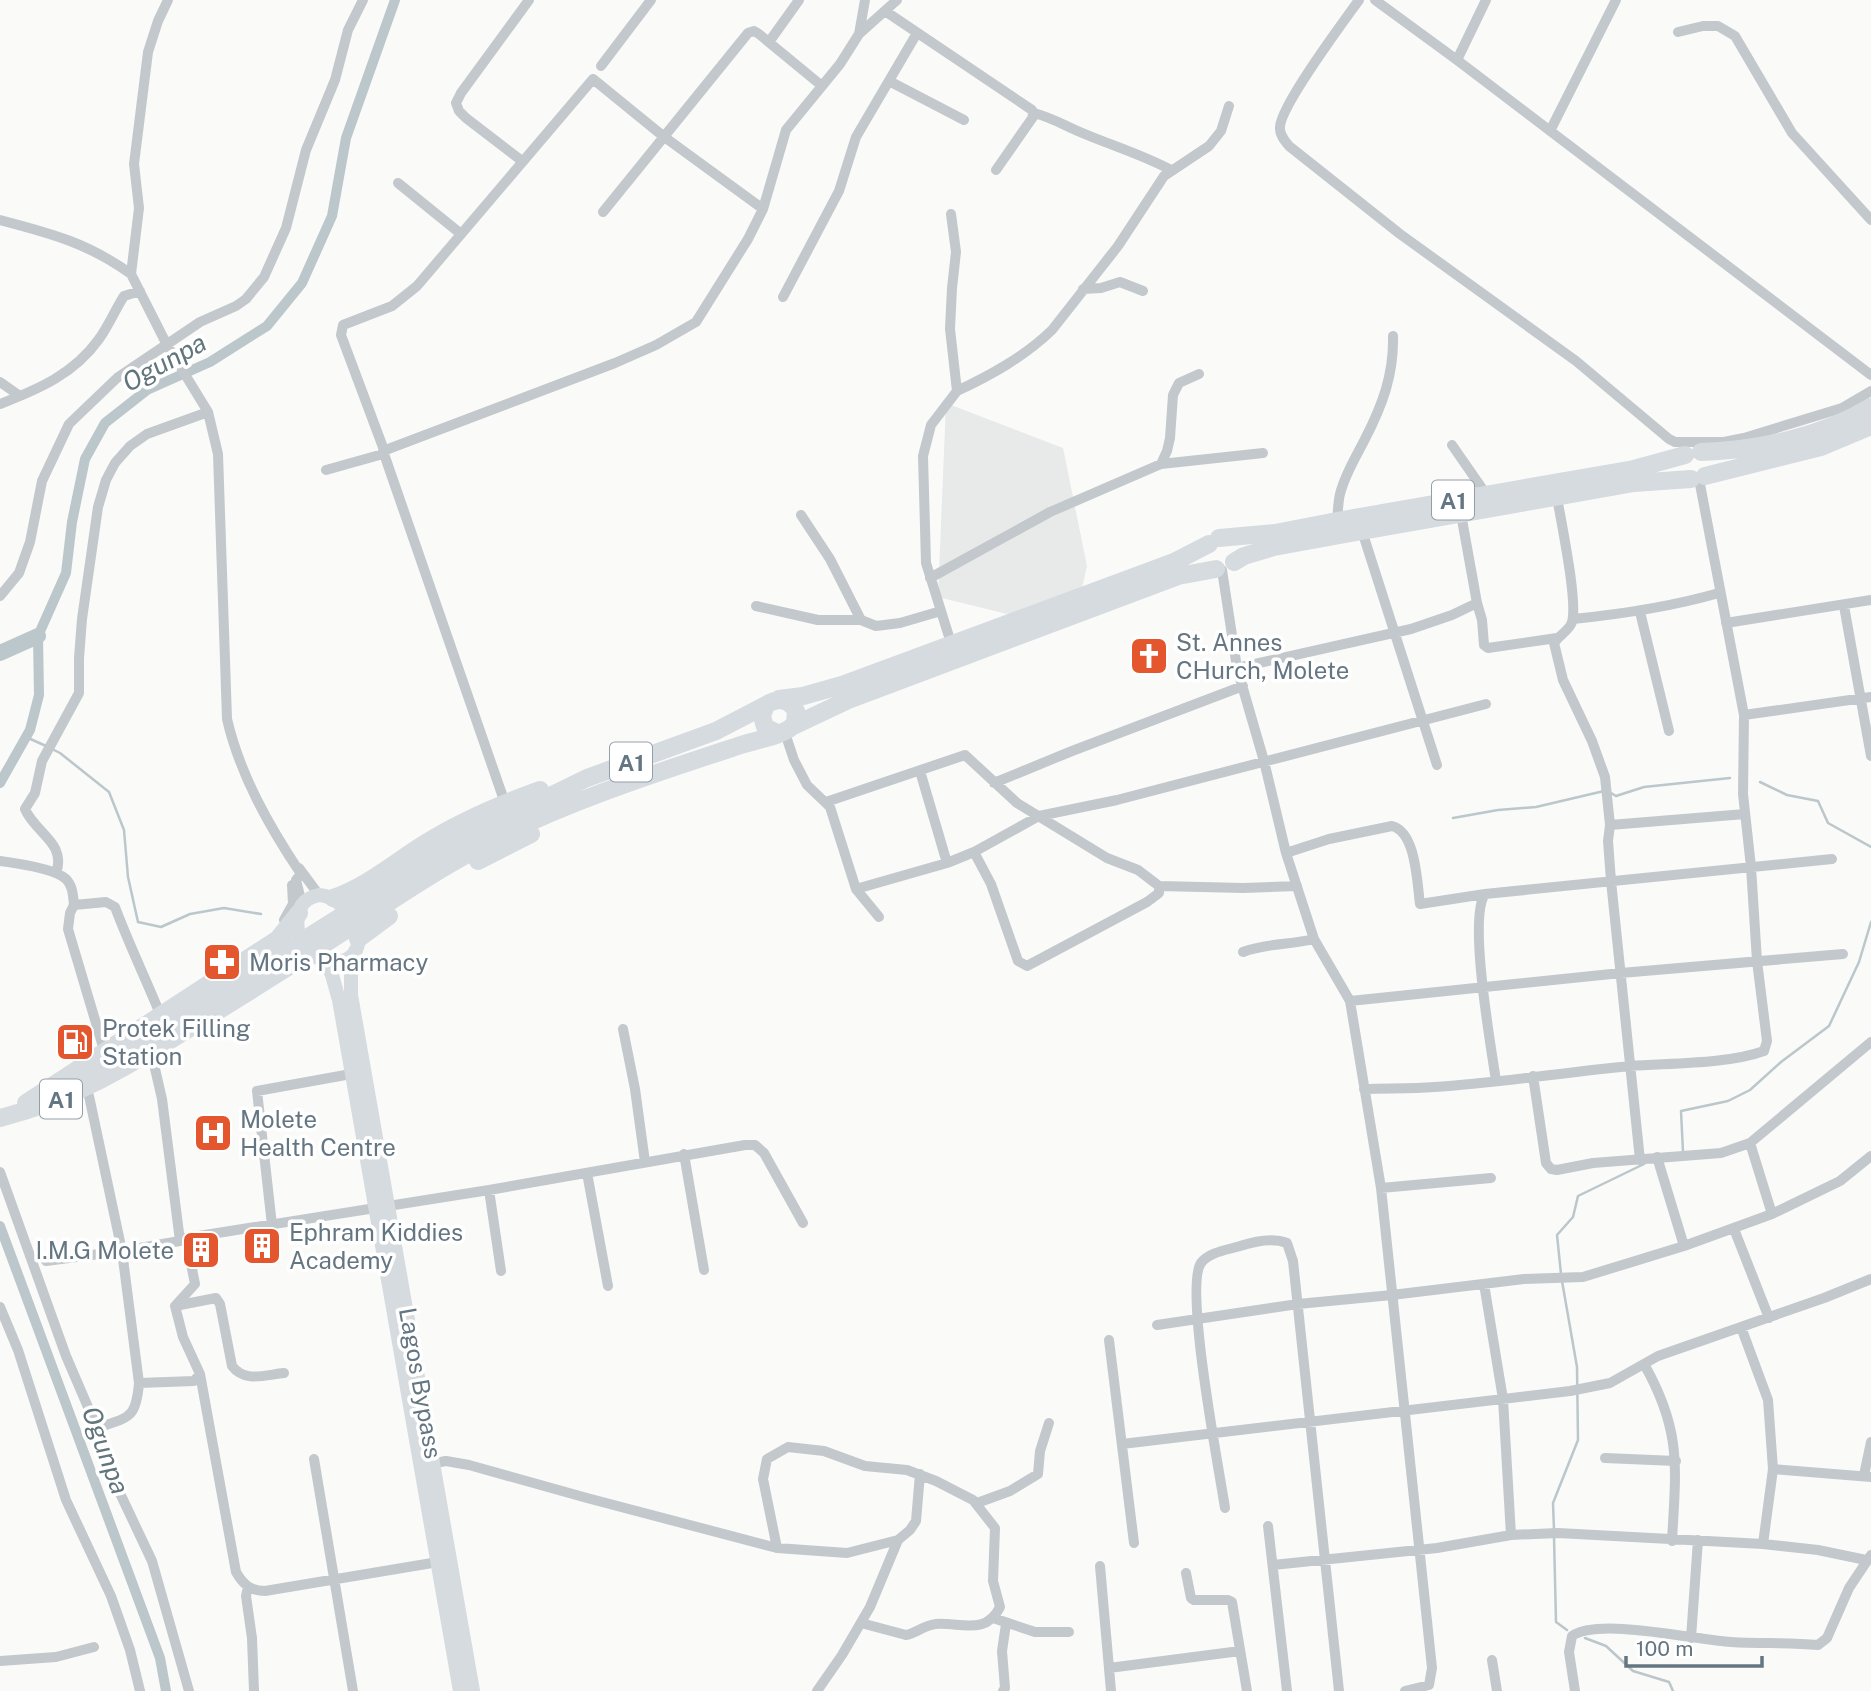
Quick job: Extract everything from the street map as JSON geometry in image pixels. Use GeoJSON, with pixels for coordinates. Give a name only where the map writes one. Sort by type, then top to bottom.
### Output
{"type":"FeatureCollection","features":[{"type":"Feature","properties":{"kind":"highway","name":"A1"},"geometry":{"type":"LineString","coordinates":[[0,1118],[89,1087],[110,1057],[270,979],[500,828],[587,778],[716,731],[773,702],[823,691],[1156,569],[1191,555],[1214,541],[1275,533],[1634,469],[1693,454],[1740,450],[1784,440],[1837,423],[1871,407]]}},
{"type":"Feature","properties":{"kind":"highway","name":"A1"},"geometry":{"type":"LineString","coordinates":[[500,828],[785,731],[860,696],[1178,576],[1224,567],[1244,556],[1274,547],[1643,482],[1699,478],[1821,447],[1871,426]]}},
{"type":"Feature","properties":{"kind":"highway"},"geometry":{"type":"LineString","coordinates":[[1693,454],[1710,463],[1699,478],[1684,475],[1681,467],[1693,454]]}},
{"type":"Feature","properties":{"kind":"highway"},"geometry":{"type":"LineString","coordinates":[[1214,541],[1230,542],[1234,548],[1224,567],[1206,559],[1205,554],[1214,541]]}},
{"type":"Feature","properties":{"kind":"highway"},"geometry":{"type":"LineString","coordinates":[[773,702],[788,702],[796,711],[796,717],[785,731],[770,731],[763,722],[762,716],[773,702]]}},
{"type":"Feature","properties":{"kind":"highway"},"geometry":{"type":"LineString","coordinates":[[326,897],[355,891],[427,842],[505,803],[548,787],[587,778]]}},
{"type":"Feature","properties":{"kind":"highway"},"geometry":{"type":"LineString","coordinates":[[356,945],[377,924],[442,881],[560,820],[599,793]]}},
{"type":"Feature","properties":{"kind":"highway"},"geometry":{"type":"LineString","coordinates":[[27,1107],[110,1057],[213,981],[278,939],[300,909]]}},
{"type":"Feature","properties":{"kind":"highway"},"geometry":{"type":"LineString","coordinates":[[27,1107],[55,1107],[89,1096],[324,961]]}},
{"type":"Feature","properties":{"kind":"highway","name":"A1"},"geometry":{"type":"LineString","coordinates":[[0,1110],[27,1107]]}},
{"type":"Feature","properties":{"kind":"main road"},"geometry":{"type":"LineString","coordinates":[[326,897],[349,914],[356,945],[347,959],[339,962],[324,961],[310,951],[302,938],[299,929],[300,909],[309,898],[326,897]]}},
{"type":"Feature","properties":{"kind":"main road","name":"Lagos Bypass"},"geometry":{"type":"LineString","coordinates":[[356,945],[351,995],[460,1691]]}},
{"type":"Feature","properties":{"kind":"main road","name":"Lagos Bypass"},"geometry":{"type":"LineString","coordinates":[[324,961],[336,986],[351,1074],[382,1206],[435,1463],[474,1691]]}},
{"type":"Feature","properties":{"kind":"street"},"geometry":{"type":"LineString","coordinates":[[131,274],[139,208],[134,164],[148,52],[168,0]]}},
{"type":"Feature","properties":{"kind":"street"},"geometry":{"type":"LineString","coordinates":[[0,596],[19,573],[30,542],[42,481],[69,424],[117,378],[168,347],[200,322],[246,299],[268,270],[286,228],[303,162],[335,80],[348,30],[363,0]]}},
{"type":"Feature","properties":{"kind":"street"},"geometry":{"type":"LineString","coordinates":[[522,161],[466,118],[456,103],[529,0]]}},
{"type":"Feature","properties":{"kind":"street"},"geometry":{"type":"LineString","coordinates":[[601,66],[651,0]]}},
{"type":"Feature","properties":{"kind":"street"},"geometry":{"type":"LineString","coordinates":[[769,42],[799,0]]}},
{"type":"Feature","properties":{"kind":"street"},"geometry":{"type":"LineString","coordinates":[[859,34],[865,0]]}},
{"type":"Feature","properties":{"kind":"street"},"geometry":{"type":"LineString","coordinates":[[326,470],[384,452],[615,363],[681,332],[696,322],[748,239],[763,209],[786,130],[859,34],[897,0]]}},
{"type":"Feature","properties":{"kind":"street"},"geometry":{"type":"LineString","coordinates":[[1359,0],[1292,102],[1279,130],[1289,146],[1400,234],[1576,361],[1675,442],[1724,442],[1744,438],[1842,408],[1871,391]]}},
{"type":"Feature","properties":{"kind":"street"},"geometry":{"type":"LineString","coordinates":[[1375,0],[1871,374]]}},
{"type":"Feature","properties":{"kind":"street"},"geometry":{"type":"LineString","coordinates":[[1457,60],[1486,0]]}},
{"type":"Feature","properties":{"kind":"street"},"geometry":{"type":"LineString","coordinates":[[1550,131],[1616,0]]}},
{"type":"Feature","properties":{"kind":"street"},"geometry":{"type":"LineString","coordinates":[[885,11],[1034,113],[1143,155],[1171,170]]}},
{"type":"Feature","properties":{"kind":"street"},"geometry":{"type":"LineString","coordinates":[[1678,32],[1703,26],[1718,26],[1735,36],[1792,133],[1871,220]]}},
{"type":"Feature","properties":{"kind":"street"},"geometry":{"type":"LineString","coordinates":[[603,212],[748,33],[754,31],[822,86]]}},
{"type":"Feature","properties":{"kind":"street"},"geometry":{"type":"LineString","coordinates":[[783,297],[839,191],[856,138],[917,33]]}},
{"type":"Feature","properties":{"kind":"street"},"geometry":{"type":"LineString","coordinates":[[505,803],[341,329],[343,325],[392,306],[417,286],[593,79],[663,136],[763,209]]}},
{"type":"Feature","properties":{"kind":"street"},"geometry":{"type":"LineString","coordinates":[[889,80],[964,120]]}},
{"type":"Feature","properties":{"kind":"street"},"geometry":{"type":"LineString","coordinates":[[951,643],[930,578],[924,546],[923,456],[931,425],[957,391],[998,371],[1040,341],[1118,246],[1159,183],[1171,170],[1209,146],[1222,131],[1229,106]]}},
{"type":"Feature","properties":{"kind":"street"},"geometry":{"type":"LineString","coordinates":[[996,170],[1034,113]]}},
{"type":"Feature","properties":{"kind":"street"},"geometry":{"type":"LineString","coordinates":[[398,183],[461,234]]}},
{"type":"Feature","properties":{"kind":"street"},"geometry":{"type":"LineString","coordinates":[[951,214],[956,252],[950,329],[957,391]]}},
{"type":"Feature","properties":{"kind":"street"},"geometry":{"type":"LineString","coordinates":[[0,219],[55,234],[86,247],[106,256],[131,274],[168,347],[208,412],[218,454],[227,719],[246,779],[301,874]]}},
{"type":"Feature","properties":{"kind":"street"},"geometry":{"type":"LineString","coordinates":[[1083,289],[1101,288],[1120,282],[1143,291]]}},
{"type":"Feature","properties":{"kind":"street"},"geometry":{"type":"LineString","coordinates":[[0,404],[55,380],[75,366],[99,338],[124,296],[140,292]]}},
{"type":"Feature","properties":{"kind":"street"},"geometry":{"type":"LineString","coordinates":[[1337,521],[1340,494],[1349,467],[1366,438],[1391,378],[1393,337]]}},
{"type":"Feature","properties":{"kind":"street"},"geometry":{"type":"LineString","coordinates":[[1161,464],[1170,438],[1173,395],[1179,383],[1199,374]]}},
{"type":"Feature","properties":{"kind":"street"},"geometry":{"type":"LineString","coordinates":[[0,382],[20,396]]}},
{"type":"Feature","properties":{"kind":"street"},"geometry":{"type":"LineString","coordinates":[[56,873],[59,860],[57,850],[26,809],[35,793],[42,761],[79,692],[82,619],[98,507],[106,480],[130,446],[147,434],[208,412]]}},
{"type":"Feature","properties":{"kind":"street"},"geometry":{"type":"LineString","coordinates":[[1452,445],[1486,494]]}},
{"type":"Feature","properties":{"kind":"street"},"geometry":{"type":"LineString","coordinates":[[930,578],[1050,512],[1161,464],[1262,453]]}},
{"type":"Feature","properties":{"kind":"street"},"geometry":{"type":"LineString","coordinates":[[1364,1089],[1433,1087],[1709,1060],[1764,1051],[1767,1041],[1756,961],[1745,814],[1744,715],[1699,478]]}},
{"type":"Feature","properties":{"kind":"street"},"geometry":{"type":"LineString","coordinates":[[1557,497],[1573,619],[1569,629],[1554,643],[1563,681],[1584,722],[1605,777],[1610,825],[1608,841],[1611,881],[1640,1160]]}},
{"type":"Feature","properties":{"kind":"street"},"geometry":{"type":"LineString","coordinates":[[1461,514],[1482,620],[1484,645],[1488,648],[1557,638]]}},
{"type":"Feature","properties":{"kind":"street"},"geometry":{"type":"LineString","coordinates":[[801,515],[830,559],[861,620]]}},
{"type":"Feature","properties":{"kind":"street"},"geometry":{"type":"LineString","coordinates":[[1362,531],[1437,765]]}},
{"type":"Feature","properties":{"kind":"street"},"geometry":{"type":"LineString","coordinates":[[1224,567],[1225,601],[1237,667],[1264,761],[1286,853],[1314,939],[1350,1001],[1381,1188],[1432,1668],[1429,1685],[1405,1691]]}},
{"type":"Feature","properties":{"kind":"street"},"geometry":{"type":"LineString","coordinates":[[1573,619],[1671,607],[1719,593]]}},
{"type":"Feature","properties":{"kind":"street"},"geometry":{"type":"LineString","coordinates":[[1726,623],[1871,600]]}},
{"type":"Feature","properties":{"kind":"street"},"geometry":{"type":"LineString","coordinates":[[1237,667],[1396,632],[1452,615],[1477,603]]}},
{"type":"Feature","properties":{"kind":"street"},"geometry":{"type":"LineString","coordinates":[[756,606],[818,620],[861,620],[876,625],[900,622],[941,611]]}},
{"type":"Feature","properties":{"kind":"street"},"geometry":{"type":"LineString","coordinates":[[1844,606],[1871,755]]}},
{"type":"Feature","properties":{"kind":"street"},"geometry":{"type":"LineString","coordinates":[[1640,612],[1669,731]]}},
{"type":"Feature","properties":{"kind":"street"},"geometry":{"type":"LineString","coordinates":[[994,783],[1243,686]]}},
{"type":"Feature","properties":{"kind":"street"},"geometry":{"type":"LineString","coordinates":[[1744,715],[1871,697]]}},
{"type":"Feature","properties":{"kind":"street"},"geometry":{"type":"LineString","coordinates":[[856,889],[947,863],[974,852],[1039,816],[1117,800],[1486,704]]}},
{"type":"Feature","properties":{"kind":"street"},"geometry":{"type":"LineString","coordinates":[[785,731],[794,760],[807,785],[827,802],[833,814],[856,889],[879,917]]}},
{"type":"Feature","properties":{"kind":"street"},"geometry":{"type":"LineString","coordinates":[[827,802],[965,755],[1017,803],[1107,858],[1138,870],[1159,886],[1297,886]]}},
{"type":"Feature","properties":{"kind":"street"},"geometry":{"type":"LineString","coordinates":[[920,771],[947,863]]}},
{"type":"Feature","properties":{"kind":"street"},"geometry":{"type":"LineString","coordinates":[[1610,825],[1745,814]]}},
{"type":"Feature","properties":{"kind":"street"},"geometry":{"type":"LineString","coordinates":[[1286,853],[1329,839],[1392,826],[1400,828],[1405,833],[1412,852],[1420,904],[1485,894],[1832,859]]}},
{"type":"Feature","properties":{"kind":"street"},"geometry":{"type":"LineString","coordinates":[[974,852],[991,884],[1018,961],[1027,966],[1147,902],[1159,893],[1159,886]]}},
{"type":"Feature","properties":{"kind":"street"},"geometry":{"type":"LineString","coordinates":[[288,854],[326,897]]}},
{"type":"Feature","properties":{"kind":"street"},"geometry":{"type":"LineString","coordinates":[[0,861],[56,873],[72,886],[74,905],[68,929],[110,1057],[158,1009],[213,981],[254,951],[278,929],[293,904],[292,884],[301,874]]}},
{"type":"Feature","properties":{"kind":"street"},"geometry":{"type":"LineString","coordinates":[[300,909],[296,880],[301,874]]}},
{"type":"Feature","properties":{"kind":"street"},"geometry":{"type":"LineString","coordinates":[[1485,894],[1479,908],[1484,987],[1496,1081]]}},
{"type":"Feature","properties":{"kind":"street"},"geometry":{"type":"LineString","coordinates":[[74,905],[106,902],[115,907],[158,1009]]}},
{"type":"Feature","properties":{"kind":"street"},"geometry":{"type":"LineString","coordinates":[[1243,952],[1258,946],[1281,946],[1314,939]]}},
{"type":"Feature","properties":{"kind":"street"},"geometry":{"type":"LineString","coordinates":[[1350,1001],[1621,973],[1843,954]]}},
{"type":"Feature","properties":{"kind":"street"},"geometry":{"type":"LineString","coordinates":[[623,1028],[645,1162]]}},
{"type":"Feature","properties":{"kind":"street"},"geometry":{"type":"LineString","coordinates":[[1532,1076],[1546,1163],[1551,1169],[1557,1170],[1593,1163],[1721,1153],[1750,1143],[1871,1042]]}},
{"type":"Feature","properties":{"kind":"street"},"geometry":{"type":"LineString","coordinates":[[153,1060],[162,1099],[183,1239],[195,1284],[175,1306]]}},
{"type":"Feature","properties":{"kind":"street"},"geometry":{"type":"LineString","coordinates":[[272,1225],[257,1091],[351,1074]]}},
{"type":"Feature","properties":{"kind":"street"},"geometry":{"type":"LineString","coordinates":[[89,1096],[122,1251],[139,1382],[138,1402],[131,1414],[97,1428]]}},
{"type":"Feature","properties":{"kind":"street"},"geometry":{"type":"LineString","coordinates":[[1750,1143],[1772,1214]]}},
{"type":"Feature","properties":{"kind":"street"},"geometry":{"type":"LineString","coordinates":[[46,1261],[122,1251],[489,1190],[684,1154],[755,1145],[764,1153],[803,1223]]}},
{"type":"Feature","properties":{"kind":"street"},"geometry":{"type":"LineString","coordinates":[[684,1154],[705,1270]]}},
{"type":"Feature","properties":{"kind":"street"},"geometry":{"type":"LineString","coordinates":[[1157,1325],[1196,1317],[1484,1283],[1553,1276],[1583,1277],[1684,1246],[1772,1214],[1840,1181],[1871,1156]]}},
{"type":"Feature","properties":{"kind":"street"},"geometry":{"type":"LineString","coordinates":[[1657,1157],[1684,1246]]}},
{"type":"Feature","properties":{"kind":"street"},"geometry":{"type":"LineString","coordinates":[[0,1172],[66,1356],[97,1428],[117,1487],[152,1561],[189,1691]]}},
{"type":"Feature","properties":{"kind":"street"},"geometry":{"type":"LineString","coordinates":[[587,1173],[608,1286]]}},
{"type":"Feature","properties":{"kind":"street"},"geometry":{"type":"LineString","coordinates":[[1381,1188],[1491,1178]]}},
{"type":"Feature","properties":{"kind":"street"},"geometry":{"type":"LineString","coordinates":[[489,1190],[501,1270]]}},
{"type":"Feature","properties":{"kind":"street"},"geometry":{"type":"LineString","coordinates":[[1734,1229],[1769,1318]]}},
{"type":"Feature","properties":{"kind":"street"},"geometry":{"type":"LineString","coordinates":[[1225,1508],[1196,1317],[1196,1276],[1203,1260],[1209,1255],[1248,1243],[1277,1239],[1287,1242],[1291,1251],[1339,1691]]}},
{"type":"Feature","properties":{"kind":"street"},"geometry":{"type":"LineString","coordinates":[[1122,1444],[1586,1389],[1610,1383],[1680,1347],[1769,1318],[1871,1279]]}},
{"type":"Feature","properties":{"kind":"street"},"geometry":{"type":"LineString","coordinates":[[1484,1283],[1503,1399],[1511,1535]]}},
{"type":"Feature","properties":{"kind":"street"},"geometry":{"type":"LineString","coordinates":[[175,1306],[216,1298],[220,1304],[232,1366],[236,1373],[246,1377],[284,1373]]}},
{"type":"Feature","properties":{"kind":"street"},"geometry":{"type":"LineString","coordinates":[[175,1306],[183,1337],[190,1347],[200,1374],[200,1387],[236,1572],[242,1582],[256,1591],[265,1591],[438,1562]]}},
{"type":"Feature","properties":{"kind":"street"},"geometry":{"type":"LineString","coordinates":[[0,1308],[18,1350],[66,1500],[110,1596],[130,1650],[140,1691]]}},
{"type":"Feature","properties":{"kind":"street"},"geometry":{"type":"LineString","coordinates":[[1741,1327],[1769,1400],[1773,1469],[1763,1544]]}},
{"type":"Feature","properties":{"kind":"street"},"geometry":{"type":"LineString","coordinates":[[1109,1340],[1134,1543]]}},
{"type":"Feature","properties":{"kind":"street"},"geometry":{"type":"LineString","coordinates":[[1644,1364],[1665,1406],[1674,1438],[1676,1461],[1672,1541]]}},
{"type":"Feature","properties":{"kind":"street"},"geometry":{"type":"LineString","coordinates":[[139,1382],[194,1381],[200,1374]]}},
{"type":"Feature","properties":{"kind":"street"},"geometry":{"type":"LineString","coordinates":[[977,1503],[1010,1491],[1038,1474],[1040,1451],[1049,1423]]}},
{"type":"Feature","properties":{"kind":"street"},"geometry":{"type":"LineString","coordinates":[[1773,1469],[1867,1476],[1871,1442]]}},
{"type":"Feature","properties":{"kind":"street"},"geometry":{"type":"LineString","coordinates":[[777,1548],[763,1472],[767,1459],[788,1447],[824,1451],[865,1466],[898,1468],[920,1474],[977,1503],[995,1528],[993,1581],[1000,1607],[993,1618],[974,1627],[935,1624],[924,1626],[906,1635],[861,1623]]}},
{"type":"Feature","properties":{"kind":"street"},"geometry":{"type":"LineString","coordinates":[[1605,1458],[1676,1461]]}},
{"type":"Feature","properties":{"kind":"street"},"geometry":{"type":"LineString","coordinates":[[314,1459],[353,1691]]}},
{"type":"Feature","properties":{"kind":"street"},"geometry":{"type":"LineString","coordinates":[[435,1463],[446,1461],[469,1465],[777,1548],[821,1553],[848,1553],[898,1540],[916,1521],[920,1474]]}},
{"type":"Feature","properties":{"kind":"street"},"geometry":{"type":"LineString","coordinates":[[1268,1526],[1286,1691]]}},
{"type":"Feature","properties":{"kind":"street"},"geometry":{"type":"LineString","coordinates":[[1273,1564],[1420,1550],[1511,1535],[1543,1533],[1763,1544],[1868,1558],[1849,1588],[1827,1638],[1818,1645],[1730,1642],[1633,1630],[1578,1631],[1572,1636],[1569,1652],[1575,1691]]}},
{"type":"Feature","properties":{"kind":"street"},"geometry":{"type":"LineString","coordinates":[[817,1691],[861,1623],[881,1584],[898,1540]]}},
{"type":"Feature","properties":{"kind":"street"},"geometry":{"type":"LineString","coordinates":[[1691,1638],[1698,1540]]}},
{"type":"Feature","properties":{"kind":"street"},"geometry":{"type":"LineString","coordinates":[[1100,1566],[1111,1691]]}},
{"type":"Feature","properties":{"kind":"street"},"geometry":{"type":"LineString","coordinates":[[1186,1573],[1191,1598],[1194,1600],[1232,1602],[1247,1691]]}},
{"type":"Feature","properties":{"kind":"street"},"geometry":{"type":"LineString","coordinates":[[248,1587],[246,1596],[253,1638],[254,1691]]}},
{"type":"Feature","properties":{"kind":"street"},"geometry":{"type":"LineString","coordinates":[[993,1618],[1035,1632],[1069,1632]]}},
{"type":"Feature","properties":{"kind":"street"},"geometry":{"type":"LineString","coordinates":[[1003,1691],[1002,1651],[1006,1624]]}},
{"type":"Feature","properties":{"kind":"street"},"geometry":{"type":"LineString","coordinates":[[0,1661],[56,1657],[94,1647]]}},
{"type":"Feature","properties":{"kind":"street"},"geometry":{"type":"LineString","coordinates":[[1109,1668],[1240,1651]]}},
{"type":"Feature","properties":{"kind":"street"},"geometry":{"type":"LineString","coordinates":[[1492,1660],[1497,1691]]}},
{"type":"Feature","properties":{"kind":"shaded area"},"geometry":{"type":"Polygon","coordinates":[[[946,403],[1063,448],[1087,566],[1082,588],[1011,615],[938,597],[946,403]]]}},
{"type":"Feature","properties":{"kind":"waterway","name":"Ogunpa"},"geometry":{"type":"LineString","coordinates":[[0,783],[30,730],[39,695],[38,636],[66,573],[72,522],[85,459],[105,423],[147,390],[210,362],[267,326],[302,283],[332,216],[346,138],[395,0]]}},
{"type":"Feature","properties":{"kind":"waterway"},"geometry":{"type":"LineString","coordinates":[[0,653],[38,636]]}},
{"type":"Feature","properties":{"kind":"waterway"},"geometry":{"type":"LineString","coordinates":[[26,737],[46,746]]}},
{"type":"Feature","properties":{"kind":"waterway"},"geometry":{"type":"LineString","coordinates":[[52,749],[109,792],[124,830],[128,877],[138,922],[161,927],[190,914],[224,908],[261,914]]}},
{"type":"Feature","properties":{"kind":"waterway"},"geometry":{"type":"LineString","coordinates":[[1611,793],[1616,796],[1644,787],[1730,778]]}},
{"type":"Feature","properties":{"kind":"waterway"},"geometry":{"type":"LineString","coordinates":[[1760,782],[1787,795],[1818,801],[1828,823],[1871,847]]}},
{"type":"Feature","properties":{"kind":"waterway"},"geometry":{"type":"LineString","coordinates":[[1453,818],[1536,807],[1604,791]]}},
{"type":"Feature","properties":{"kind":"waterway"},"geometry":{"type":"LineString","coordinates":[[1683,1152],[1681,1111],[1728,1101],[1750,1090],[1781,1062],[1829,1026],[1859,962],[1871,922]]}},
{"type":"Feature","properties":{"kind":"waterway"},"geometry":{"type":"LineString","coordinates":[[1561,1274],[1557,1235],[1573,1217],[1578,1196],[1644,1164]]}},
{"type":"Feature","properties":{"kind":"waterway","name":"Ogunpa"},"geometry":{"type":"LineString","coordinates":[[0,1226],[160,1658],[166,1691]]}},
{"type":"Feature","properties":{"kind":"waterway"},"geometry":{"type":"LineString","coordinates":[[1554,1530],[1553,1503],[1578,1440],[1577,1367],[1562,1281]]}},
{"type":"Feature","properties":{"kind":"waterway"},"geometry":{"type":"LineString","coordinates":[[1554,1537],[1556,1622],[1567,1630]]}},
{"type":"Feature","properties":{"kind":"waterway"},"geometry":{"type":"LineString","coordinates":[[1585,1638],[1606,1646],[1633,1671],[1669,1682],[1673,1691]]}},
{"type":"Feature","properties":{"kind":"place","name":"St. Annes CHurch, Molete"},"geometry":{"type":"Point","coordinates":[1149,656]}},
{"type":"Feature","properties":{"kind":"place","name":"Moris Pharmacy"},"geometry":{"type":"Point","coordinates":[222,962]}},
{"type":"Feature","properties":{"kind":"place","name":"Protek Filling Station"},"geometry":{"type":"Point","coordinates":[75,1042]}},
{"type":"Feature","properties":{"kind":"place","name":"Molete Health Centre"},"geometry":{"type":"Point","coordinates":[213,1133]}},
{"type":"Feature","properties":{"kind":"place","name":"Ephram Kiddies Academy"},"geometry":{"type":"Point","coordinates":[262,1246]}},
{"type":"Feature","properties":{"kind":"place","name":"I.M.G Molete"},"geometry":{"type":"Point","coordinates":[201,1250]}}]}
